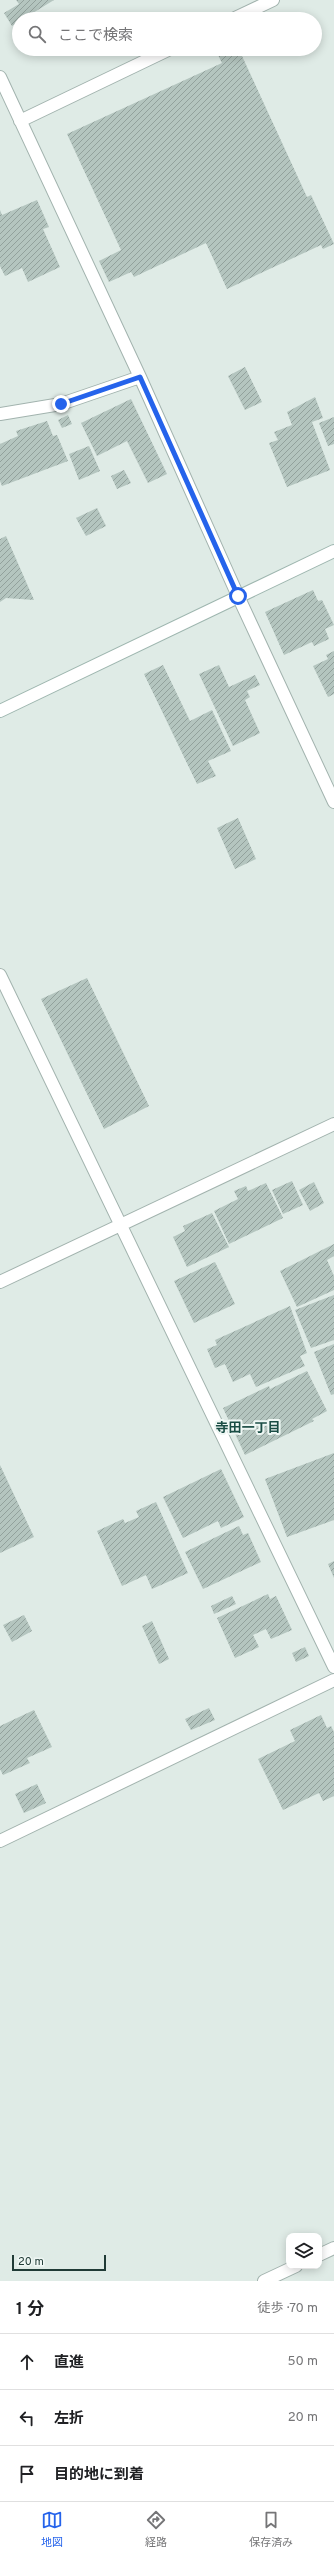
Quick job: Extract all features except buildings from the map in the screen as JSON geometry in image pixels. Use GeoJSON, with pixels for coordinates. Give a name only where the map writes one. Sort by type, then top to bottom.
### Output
{"type":"FeatureCollection","features":[{"type":"Feature","properties":{"kind":"street"},"geometry":{"type":"LineString","coordinates":[[248,12],[273,0]]}},
{"type":"Feature","properties":{"kind":"street"},"geometry":{"type":"LineString","coordinates":[[20,121],[155,56]]}},
{"type":"Feature","properties":{"kind":"street"},"geometry":{"type":"LineString","coordinates":[[0,77],[140,377],[238,596],[334,802]]}},
{"type":"Feature","properties":{"kind":"street"},"geometry":{"type":"LineString","coordinates":[[0,414],[61,404],[140,377]]}},
{"type":"Feature","properties":{"kind":"street"},"geometry":{"type":"LineString","coordinates":[[0,711],[334,551]]}},
{"type":"Feature","properties":{"kind":"street"},"geometry":{"type":"LineString","coordinates":[[0,975],[334,1667]]}},
{"type":"Feature","properties":{"kind":"street"},"geometry":{"type":"LineString","coordinates":[[0,1282],[334,1124]]}},
{"type":"Feature","properties":{"kind":"street"},"geometry":{"type":"LineString","coordinates":[[0,1841],[334,1680]]}},
{"type":"Feature","properties":{"kind":"street"},"geometry":{"type":"LineString","coordinates":[[322,2254],[334,2248]]}},
{"type":"Feature","properties":{"kind":"street"},"geometry":{"type":"LineString","coordinates":[[264,2281],[290,2269]]}},
{"type":"Feature","properties":{"kind":"district","name":"寺田一丁目"},"geometry":{"type":"Point","coordinates":[248,1427]}},
{"type":"Feature","properties":{"kind":"route"},"geometry":{"type":"LineString","coordinates":[[61,404],[140,377],[238,596]]}}]}
